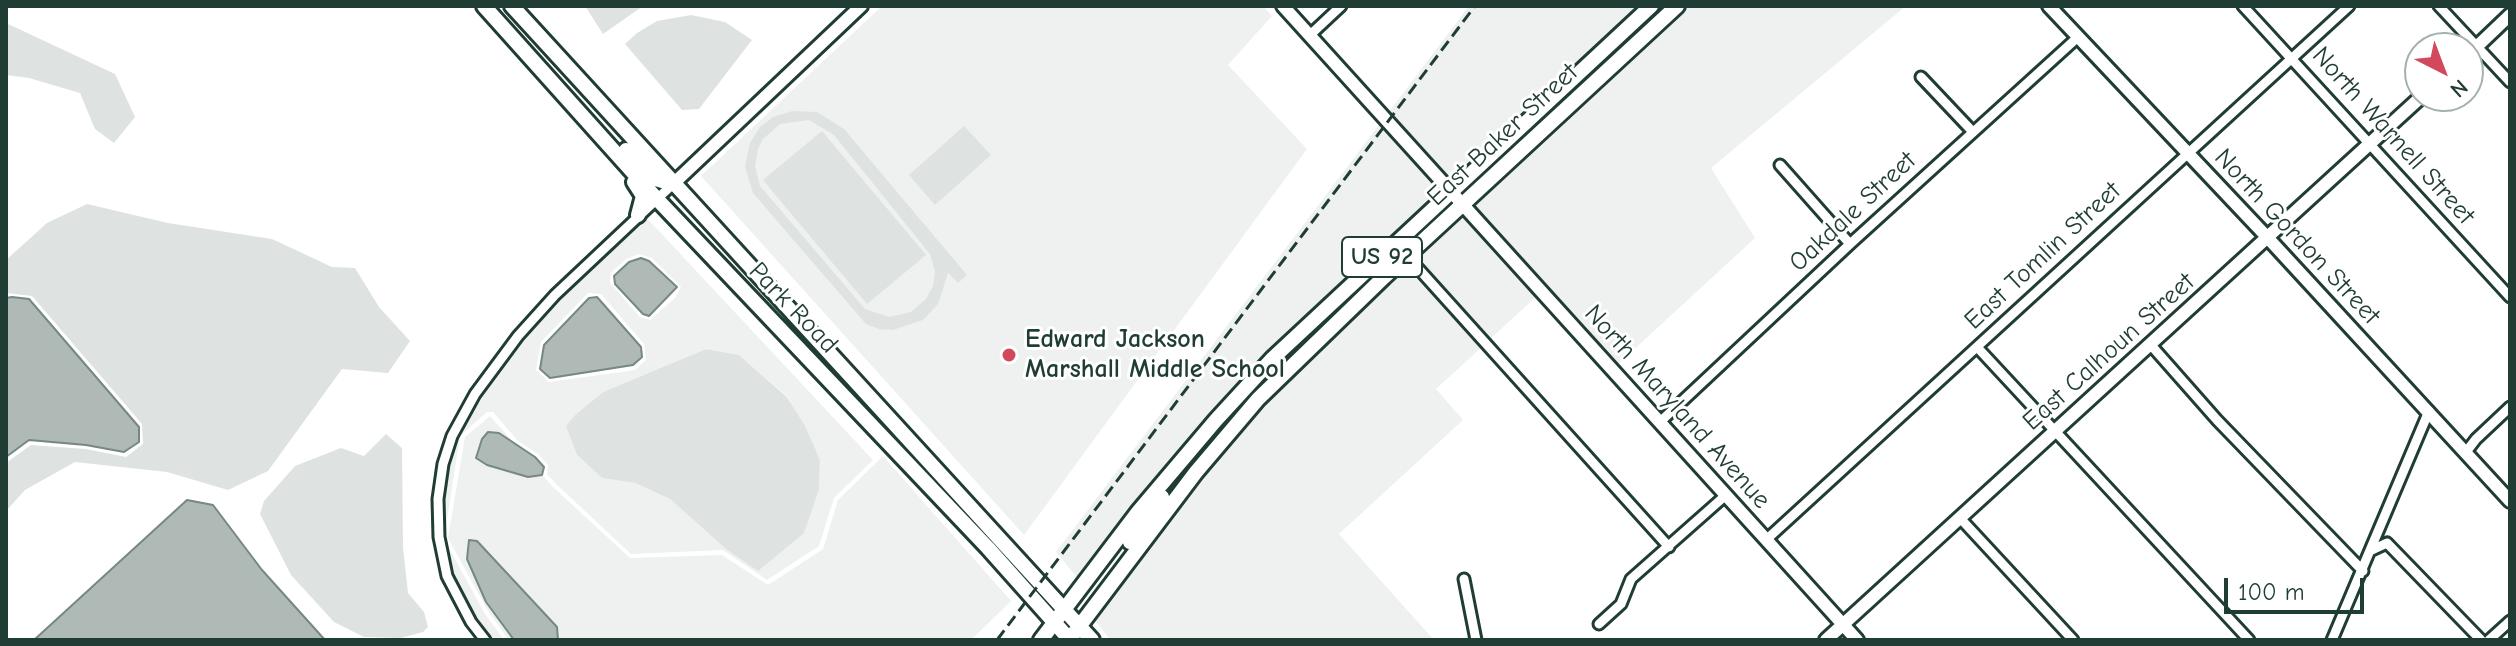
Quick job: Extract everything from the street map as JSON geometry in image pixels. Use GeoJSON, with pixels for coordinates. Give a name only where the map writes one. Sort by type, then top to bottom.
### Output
{"type":"FeatureCollection","features":[{"type":"Feature","properties":{"kind":"main road","name":"Park Road"},"geometry":{"type":"LineString","coordinates":[[484,6],[656,198],[917,472],[1069,640]]}},
{"type":"Feature","properties":{"kind":"main road","name":"Park Road"},"geometry":{"type":"LineString","coordinates":[[512,6],[1092,640]]}},
{"type":"Feature","properties":{"kind":"main road","name":"East Baker Street"},"geometry":{"type":"LineString","coordinates":[[1072,618],[1128,524],[1273,358],[1651,6]]}},
{"type":"Feature","properties":{"kind":"main road","name":"East Baker Street"},"geometry":{"type":"LineString","coordinates":[[1072,618],[1229,431],[1286,371],[1677,6]]}},
{"type":"Feature","properties":{"kind":"main road"},"geometry":{"type":"LineString","coordinates":[[564,95],[594,118],[645,171],[656,179],[673,184]]}},
{"type":"Feature","properties":{"kind":"main road"},"geometry":{"type":"LineString","coordinates":[[564,95],[582,122],[643,196],[638,215]]}},
{"type":"Feature","properties":{"kind":"main road"},"geometry":{"type":"LineString","coordinates":[[656,198],[685,207],[760,287],[774,293]]}},
{"type":"Feature","properties":{"kind":"main road","name":"US 92"},"geometry":{"type":"LineString","coordinates":[[1041,640],[1054,622],[1072,618],[1069,640]]}},
{"type":"Feature","properties":{"kind":"street"},"geometry":{"type":"LineString","coordinates":[[485,640],[471,622],[447,576],[439,537],[443,464],[452,436],[475,394],[518,336],[555,295],[861,6]]}},
{"type":"Feature","properties":{"kind":"street","name":"North Maryland Avenue"},"geometry":{"type":"LineString","coordinates":[[1283,6],[1857,640]]}},
{"type":"Feature","properties":{"kind":"street"},"geometry":{"type":"LineString","coordinates":[[1310,35],[1341,6]]}},
{"type":"Feature","properties":{"kind":"street","name":"North Gordon Street"},"geometry":{"type":"LineString","coordinates":[[2049,6],[2510,501]]}},
{"type":"Feature","properties":{"kind":"street","name":"North Warnell Street"},"geometry":{"type":"LineString","coordinates":[[2243,6],[2510,297]]}},
{"type":"Feature","properties":{"kind":"street","name":"East Tomlin Street"},"geometry":{"type":"LineString","coordinates":[[1767,539],[2349,6]]}},
{"type":"Feature","properties":{"kind":"street"},"geometry":{"type":"LineString","coordinates":[[2439,6],[2459,32]]}},
{"type":"Feature","properties":{"kind":"street"},"geometry":{"type":"LineString","coordinates":[[2484,40],[2510,15]]}},
{"type":"Feature","properties":{"kind":"street","name":"Oakdale Street"},"geometry":{"type":"LineString","coordinates":[[1661,421],[2078,37]]}},
{"type":"Feature","properties":{"kind":"street"},"geometry":{"type":"LineString","coordinates":[[2484,60],[2510,82]]}},
{"type":"Feature","properties":{"kind":"street"},"geometry":{"type":"LineString","coordinates":[[1921,77],[1973,132]]}},
{"type":"Feature","properties":{"kind":"street"},"geometry":{"type":"LineString","coordinates":[[1552,99],[1564,112]]}},
{"type":"Feature","properties":{"kind":"street","name":"East Calhoun Street"},"geometry":{"type":"LineString","coordinates":[[1826,640],[2404,112]]}},
{"type":"Feature","properties":{"kind":"street"},"geometry":{"type":"LineString","coordinates":[[1780,165],[1850,244]]}},
{"type":"Feature","properties":{"kind":"street"},"geometry":{"type":"LineString","coordinates":[[1407,256],[1669,547]]}},
{"type":"Feature","properties":{"kind":"street"},"geometry":{"type":"LineString","coordinates":[[2150,344],[2217,420],[2363,571]]}},
{"type":"Feature","properties":{"kind":"street"},"geometry":{"type":"LineString","coordinates":[[1977,347],[2249,640]]}},
{"type":"Feature","properties":{"kind":"street"},"geometry":{"type":"LineString","coordinates":[[2466,452],[2510,407]]}},
{"type":"Feature","properties":{"kind":"street"},"geometry":{"type":"LineString","coordinates":[[2335,639],[2429,411]]}},
{"type":"Feature","properties":{"kind":"street"},"geometry":{"type":"LineString","coordinates":[[1599,624],[1621,604],[1631,579],[1726,495]]}},
{"type":"Feature","properties":{"kind":"street"},"geometry":{"type":"LineString","coordinates":[[1960,518],[2073,640]]}},
{"type":"Feature","properties":{"kind":"street"},"geometry":{"type":"LineString","coordinates":[[2372,550],[2387,543],[2481,640]]}},
{"type":"Feature","properties":{"kind":"street"},"geometry":{"type":"LineString","coordinates":[[1464,579],[1476,640]]}},
{"type":"Feature","properties":{"kind":"street"},"geometry":{"type":"LineString","coordinates":[[2489,640],[2510,621]]}},
{"type":"Feature","properties":{"kind":"shaded area"},"geometry":{"type":"Polygon","coordinates":[[[585,6],[643,6],[603,34],[585,6]]]}},
{"type":"Feature","properties":{"kind":"shaded area","name":"Edward Jackson Marshall Middle School"},"geometry":{"type":"Polygon","coordinates":[[[882,6],[1263,6],[1272,16],[1228,65],[1307,149],[1024,535],[701,176],[882,6]]]}},
{"type":"Feature","properties":{"kind":"shaded area"},"geometry":{"type":"Polygon","coordinates":[[[1469,6],[1643,6],[1453,184],[1388,113],[1469,6]]]}},
{"type":"Feature","properties":{"kind":"shaded area"},"geometry":{"type":"Polygon","coordinates":[[[1685,6],[1906,6],[1711,168],[1755,238],[1616,366],[1469,206],[1685,6]]]}},
{"type":"Feature","properties":{"kind":"shaded area"},"geometry":{"type":"Polygon","coordinates":[[[691,15],[725,22],[752,40],[699,109],[682,110],[625,44],[657,21],[691,15]]]}},
{"type":"Feature","properties":{"kind":"shaded area"},"geometry":{"type":"Polygon","coordinates":[[[6,23],[115,74],[135,117],[114,143],[95,129],[80,93],[29,78],[6,75],[6,23]]]}},
{"type":"Feature","properties":{"kind":"shaded area"},"geometry":{"type":"Polygon","coordinates":[[[792,111],[817,112],[844,129],[967,275],[958,283],[948,273],[938,304],[923,320],[893,330],[866,324],[753,193],[745,167],[750,143],[760,127],[773,117],[792,111]],[[809,120],[780,124],[763,139],[758,149],[755,166],[760,186],[865,309],[889,317],[911,312],[926,299],[933,286],[935,271],[930,254],[834,135],[809,120]]]}},
{"type":"Feature","properties":{"kind":"shaded area"},"geometry":{"type":"Polygon","coordinates":[[[1382,121],[1446,190],[1355,275],[1079,580],[1056,552],[1382,121]]]}},
{"type":"Feature","properties":{"kind":"shaded area"},"geometry":{"type":"Polygon","coordinates":[[[964,126],[991,155],[935,205],[909,175],[964,126]]]}},
{"type":"Feature","properties":{"kind":"shaded area"},"geometry":{"type":"Polygon","coordinates":[[[822,131],[926,255],[867,304],[763,180],[822,131]]]}},
{"type":"Feature","properties":{"kind":"shaded area"},"geometry":{"type":"Polygon","coordinates":[[[1452,199],[1455,204],[1165,503],[1171,485],[1187,463],[1277,362],[1452,199]]]}},
{"type":"Feature","properties":{"kind":"shaded area"},"geometry":{"type":"Polygon","coordinates":[[[87,204],[168,223],[272,239],[332,267],[355,268],[379,307],[410,341],[388,373],[342,369],[268,471],[228,490],[167,472],[75,462],[25,490],[6,511],[6,463],[31,445],[86,449],[126,457],[143,444],[142,424],[32,296],[6,293],[6,260],[47,223],[87,204]]]}},
{"type":"Feature","properties":{"kind":"shaded area"},"geometry":{"type":"Polygon","coordinates":[[[1462,213],[1538,295],[1489,340],[1415,257],[1462,213]]]}},
{"type":"Feature","properties":{"kind":"shaded area"},"geometry":{"type":"Polygon","coordinates":[[[644,215],[873,460],[834,498],[819,546],[767,580],[723,550],[631,554],[556,484],[547,474],[548,465],[538,454],[518,441],[493,412],[487,412],[460,436],[444,539],[485,614],[504,640],[487,640],[447,573],[437,514],[442,457],[488,373],[577,265],[632,218],[642,222],[644,215]],[[639,254],[626,259],[611,273],[610,283],[640,317],[650,320],[675,298],[681,287],[652,258],[639,254]],[[588,293],[541,342],[536,370],[549,382],[635,370],[646,360],[644,344],[601,294],[588,293]],[[706,349],[603,392],[575,415],[567,426],[577,455],[602,478],[635,483],[670,499],[726,549],[811,507],[819,489],[820,460],[788,397],[739,355],[706,349]]]}},
{"type":"Feature","properties":{"kind":"shaded area"},"geometry":{"type":"Polygon","coordinates":[[[641,258],[649,261],[677,287],[649,316],[643,314],[615,284],[614,276],[629,262],[641,258]]]}},
{"type":"Feature","properties":{"kind":"shaded area"},"geometry":{"type":"Polygon","coordinates":[[[1407,264],[1482,347],[1436,389],[1463,420],[1339,534],[1434,640],[1110,640],[1093,617],[1168,516],[1262,403],[1407,264]]]}},
{"type":"Feature","properties":{"kind":"shaded area"},"geometry":{"type":"Polygon","coordinates":[[[597,297],[641,347],[642,357],[633,365],[550,378],[540,369],[544,345],[589,298],[597,297]]]}},
{"type":"Feature","properties":{"kind":"shaded area"},"geometry":{"type":"Polygon","coordinates":[[[6,298],[29,299],[139,427],[139,442],[124,452],[29,440],[6,457],[6,298]]]}},
{"type":"Feature","properties":{"kind":"shaded area"},"geometry":{"type":"Polygon","coordinates":[[[706,349],[739,355],[787,397],[805,426],[820,460],[819,489],[804,533],[758,571],[726,549],[670,499],[635,483],[602,478],[577,455],[566,426],[603,392],[706,349]]]}},
{"type":"Feature","properties":{"kind":"shaded area"},"geometry":{"type":"Polygon","coordinates":[[[490,416],[553,487],[630,558],[722,555],[768,585],[823,549],[838,500],[883,456],[1011,601],[971,640],[509,640],[488,611],[448,538],[465,437],[490,416]]]}},
{"type":"Feature","properties":{"kind":"shaded area"},"geometry":{"type":"Polygon","coordinates":[[[488,432],[499,433],[535,457],[544,467],[542,475],[528,477],[487,465],[476,458],[482,439],[488,432]]]}},
{"type":"Feature","properties":{"kind":"shaded area"},"geometry":{"type":"Polygon","coordinates":[[[386,434],[402,448],[403,547],[408,593],[424,612],[428,627],[423,632],[401,638],[364,637],[334,622],[291,575],[260,514],[264,501],[295,466],[341,448],[364,456],[386,434]]]}},
{"type":"Feature","properties":{"kind":"shaded area"},"geometry":{"type":"Polygon","coordinates":[[[187,500],[213,505],[262,570],[325,640],[34,640],[187,500]]]}},
{"type":"Feature","properties":{"kind":"shaded area"},"geometry":{"type":"Polygon","coordinates":[[[469,540],[477,541],[557,627],[558,640],[514,640],[486,602],[467,559],[469,540]]]}},
{"type":"Feature","properties":{"kind":"railway"},"geometry":{"type":"LineString","coordinates":[[997,640],[1475,6]]}},
{"type":"Feature","properties":{"kind":"place","name":"Edward Jackson Marshall Middle School"},"geometry":{"type":"Point","coordinates":[1009,355]}}]}
